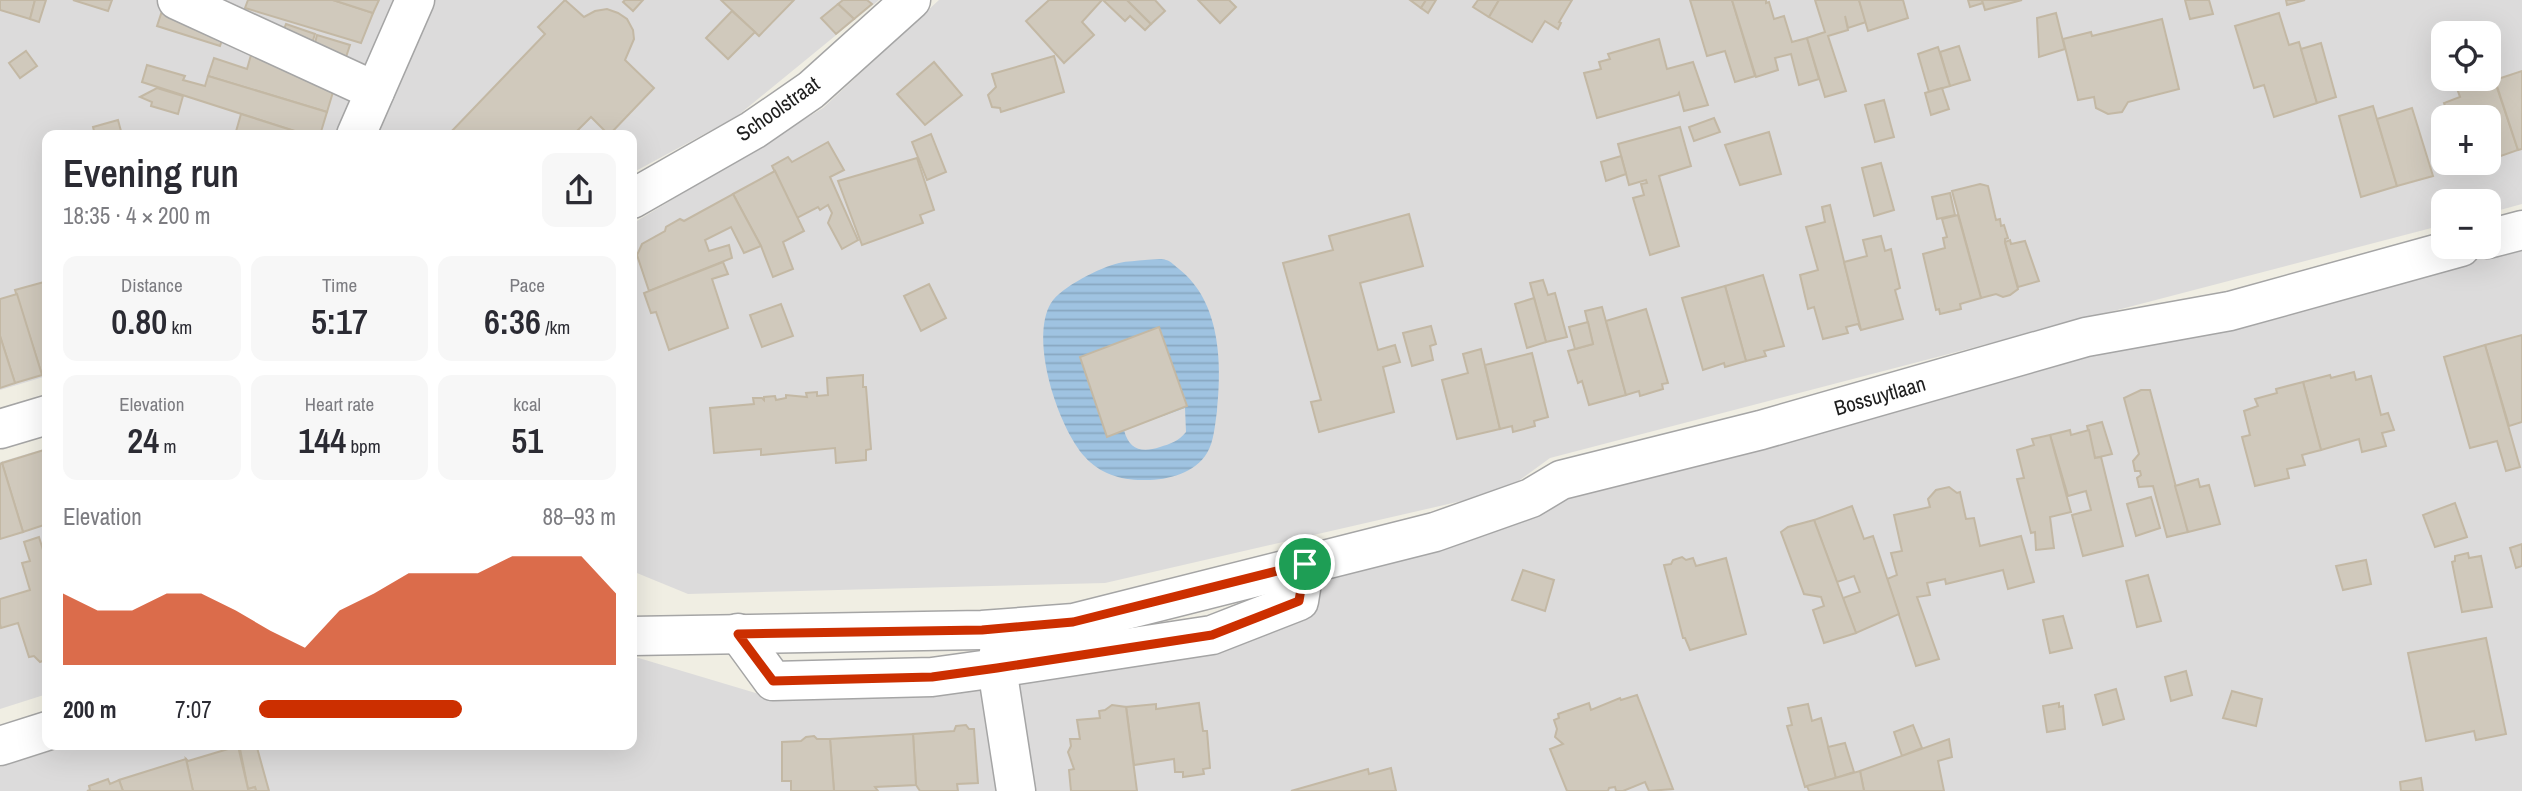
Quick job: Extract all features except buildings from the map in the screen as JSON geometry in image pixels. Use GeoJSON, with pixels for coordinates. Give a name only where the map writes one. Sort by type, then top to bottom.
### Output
{"type":"FeatureCollection","features":[{"type":"Feature","properties":{"kind":"street"},"geometry":{"type":"LineString","coordinates":[[177,0],[375,91]]}},
{"type":"Feature","properties":{"kind":"street"},"geometry":{"type":"LineString","coordinates":[[358,130],[415,0]]}},
{"type":"Feature","properties":{"kind":"street","name":"Schoolstraat"},"geometry":{"type":"LineString","coordinates":[[637,196],[753,130],[811,90],[911,0]]}},
{"type":"Feature","properties":{"kind":"street"},"geometry":{"type":"LineString","coordinates":[[2501,236],[2522,230]]}},
{"type":"Feature","properties":{"kind":"street","name":"Bossuytlaan"},"geometry":{"type":"LineString","coordinates":[[637,636],[1002,628],[1073,622],[1435,532],[1531,498],[1561,480],[1761,430],[2086,337],[2230,312],[2431,255]]}},
{"type":"Feature","properties":{"kind":"street"},"geometry":{"type":"LineString","coordinates":[[0,429],[42,416]]}},
{"type":"Feature","properties":{"kind":"street"},"geometry":{"type":"LineString","coordinates":[[738,634],[773,681],[932,677],[1212,635],[1299,601],[1305,564]]}},
{"type":"Feature","properties":{"kind":"street"},"geometry":{"type":"LineString","coordinates":[[1002,628],[997,668],[1016,791]]}},
{"type":"Feature","properties":{"kind":"street"},"geometry":{"type":"LineString","coordinates":[[0,746],[42,733]]}},
{"type":"Feature","properties":{"kind":"shaded area"},"geometry":{"type":"Polygon","coordinates":[[[0,0],[879,0],[736,117],[637,170],[637,130],[42,130],[42,377],[0,390],[0,0]]]}},
{"type":"Feature","properties":{"kind":"shaded area"},"geometry":{"type":"Polygon","coordinates":[[[939,0],[2522,0],[2522,204],[2501,210],[2501,189],[2431,189],[2431,228],[1550,458],[1505,491],[1105,583],[688,594],[637,573],[637,221],[823,108],[939,0]]]}},
{"type":"Feature","properties":{"kind":"shaded area"},"geometry":{"type":"Polygon","coordinates":[[[2522,243],[2522,791],[1031,791],[1011,674],[1312,610],[1330,569],[1566,498],[2102,348],[2208,333],[2466,259],[2501,259],[2501,249],[2522,243]]]}},
{"type":"Feature","properties":{"kind":"shaded area"},"geometry":{"type":"Polygon","coordinates":[[[42,449],[42,696],[0,709],[0,462],[42,449]]]}},
{"type":"Feature","properties":{"kind":"shaded area"},"geometry":{"type":"Polygon","coordinates":[[[637,658],[772,698],[986,687],[997,791],[0,791],[0,767],[55,750],[637,750],[637,658]]]}},
{"type":"Feature","properties":{"kind":"water"},"geometry":{"type":"Polygon","coordinates":[[[1159,259],[1168,261],[1193,283],[1211,316],[1216,335],[1219,374],[1215,427],[1207,453],[1187,471],[1151,480],[1126,479],[1110,475],[1085,457],[1065,425],[1045,360],[1045,319],[1056,297],[1082,278],[1122,262],[1159,259]],[[1159,327],[1080,358],[1108,436],[1187,406],[1159,327]],[[1185,408],[1124,430],[1126,437],[1133,446],[1142,450],[1174,442],[1186,432],[1185,408]]]}},
{"type":"Feature","properties":{"kind":"route"},"geometry":{"type":"LineString","coordinates":[[1305,564],[1299,601],[1212,635],[932,677],[773,681],[738,634],[982,630],[1073,622],[1305,564]]}}]}
